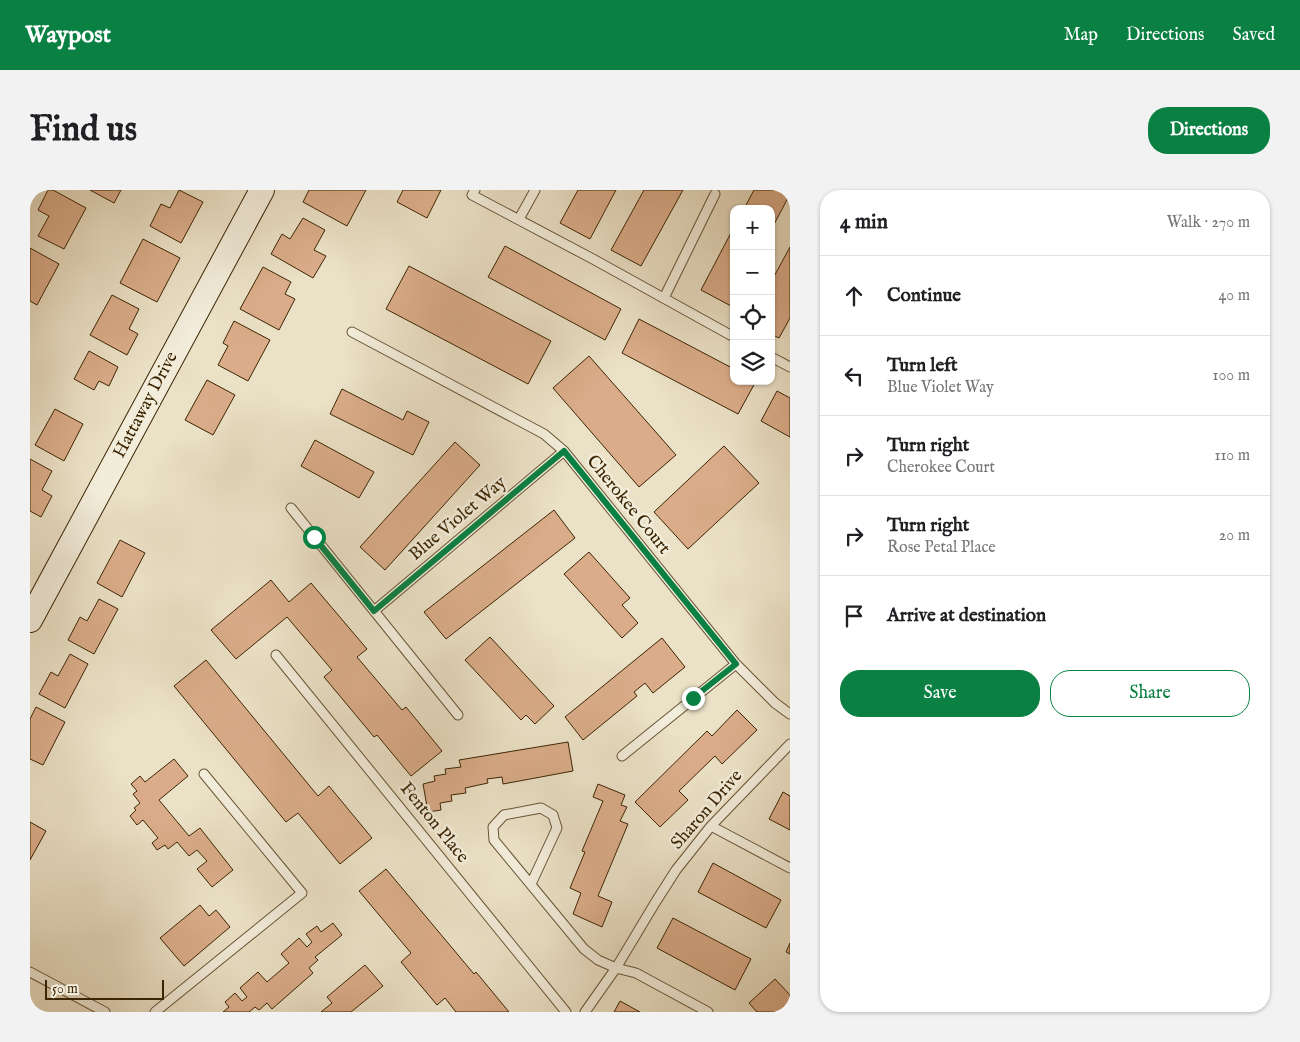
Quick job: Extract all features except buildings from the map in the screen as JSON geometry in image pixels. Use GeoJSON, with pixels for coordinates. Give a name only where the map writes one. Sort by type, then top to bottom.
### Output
{"type":"FeatureCollection","features":[{"type":"Feature","properties":{"kind":"street","name":"Hattaway Drive"},"geometry":{"type":"LineString","coordinates":[[30,620],[262,190]]}},
{"type":"Feature","properties":{"kind":"lane"},"geometry":{"type":"LineString","coordinates":[[475,190],[472,195],[664,298],[730,336]]}},
{"type":"Feature","properties":{"kind":"lane"},"geometry":{"type":"LineString","coordinates":[[519,220],[535,190]]}},
{"type":"Feature","properties":{"kind":"lane"},"geometry":{"type":"LineString","coordinates":[[664,298],[716,194]]}},
{"type":"Feature","properties":{"kind":"lane","name":"Cherokee Court"},"geometry":{"type":"LineString","coordinates":[[352,332],[544,434],[564,451],[736,664],[775,703],[790,714]]}},
{"type":"Feature","properties":{"kind":"lane"},"geometry":{"type":"LineString","coordinates":[[775,359],[790,367]]}},
{"type":"Feature","properties":{"kind":"lane","name":"Blue Violet Way"},"geometry":{"type":"LineString","coordinates":[[374,611],[564,451]]}},
{"type":"Feature","properties":{"kind":"lane"},"geometry":{"type":"LineString","coordinates":[[291,508],[458,715]]}},
{"type":"Feature","properties":{"kind":"lane","name":"Fenton Place"},"geometry":{"type":"LineString","coordinates":[[276,655],[566,1012]]}},
{"type":"Feature","properties":{"kind":"lane"},"geometry":{"type":"LineString","coordinates":[[622,756],[736,664]]}},
{"type":"Feature","properties":{"kind":"lane","name":"Sharon Drive"},"geometry":{"type":"LineString","coordinates":[[585,1012],[616,968],[676,870],[711,826],[790,744]]}},
{"type":"Feature","properties":{"kind":"lane"},"geometry":{"type":"LineString","coordinates":[[155,1012],[302,894],[204,774]]}},
{"type":"Feature","properties":{"kind":"lane"},"geometry":{"type":"LineString","coordinates":[[531,884],[556,828],[553,815],[542,808],[504,815],[494,827],[494,840],[584,949],[598,960],[616,968],[636,973],[708,1012]]}},
{"type":"Feature","properties":{"kind":"lane"},"geometry":{"type":"LineString","coordinates":[[711,826],[790,868]]}},
{"type":"Feature","properties":{"kind":"lane"},"geometry":{"type":"LineString","coordinates":[[30,972],[105,1012]]}},
{"type":"Feature","properties":{"kind":"route"},"geometry":{"type":"LineString","coordinates":[[314,537],[374,611],[564,451],[736,664],[693,698]]}}]}
